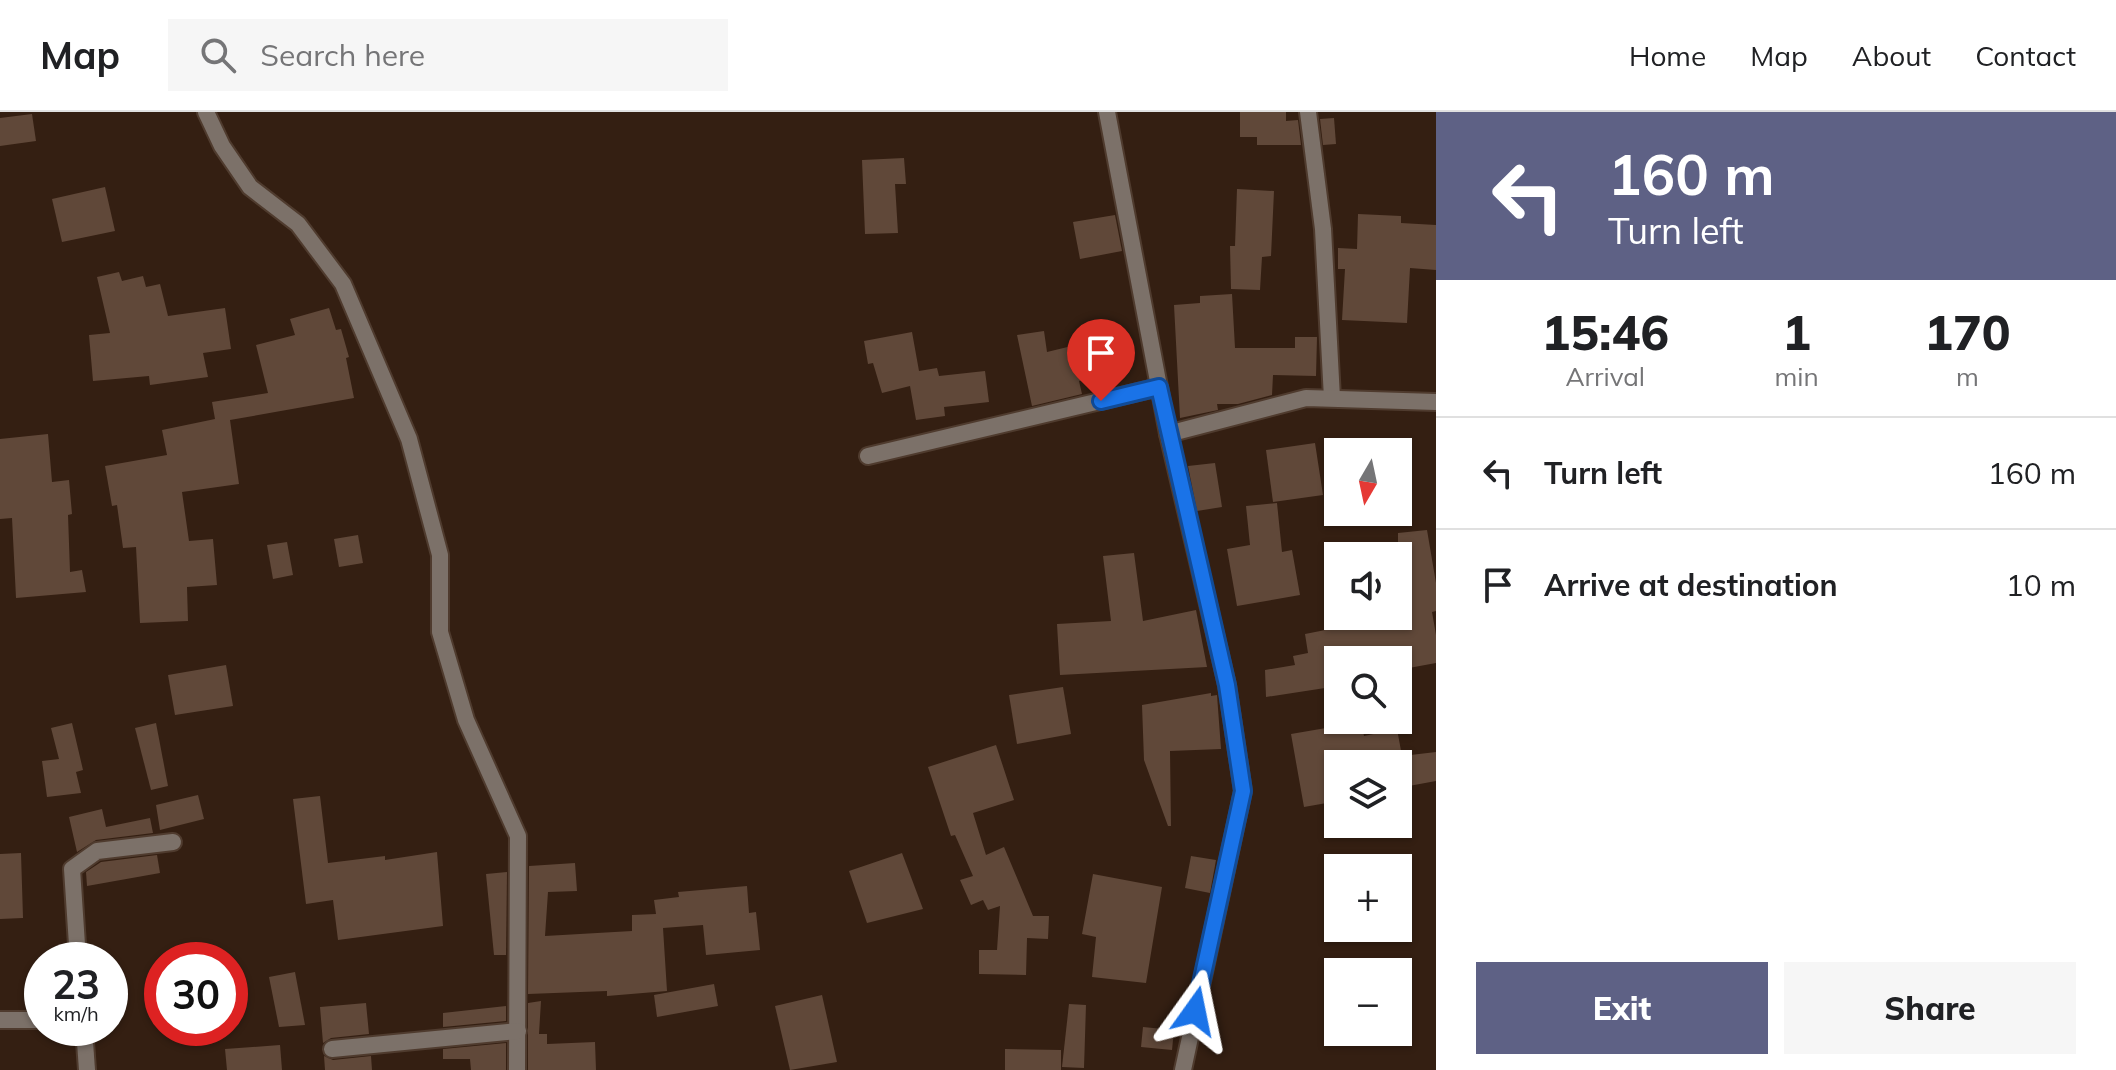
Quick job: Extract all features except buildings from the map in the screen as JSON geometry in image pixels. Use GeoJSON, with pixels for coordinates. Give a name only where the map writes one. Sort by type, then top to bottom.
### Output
{"type":"FeatureCollection","features":[{"type":"Feature","properties":{"kind":"street"},"geometry":{"type":"LineString","coordinates":[[206,112],[222,146],[250,187],[298,224],[343,284],[409,439],[440,555],[440,632],[466,720],[518,836],[517,1070]]}},
{"type":"Feature","properties":{"kind":"street"},"geometry":{"type":"LineString","coordinates":[[1107,112],[1168,434],[1227,685],[1243,791],[1183,1070]]}},
{"type":"Feature","properties":{"kind":"street"},"geometry":{"type":"LineString","coordinates":[[1308,112],[1323,229],[1332,398]]}},
{"type":"Feature","properties":{"kind":"street"},"geometry":{"type":"LineString","coordinates":[[868,456],[1159,387]]}},
{"type":"Feature","properties":{"kind":"street"},"geometry":{"type":"LineString","coordinates":[[1168,434],[1306,398],[1436,402]]}},
{"type":"Feature","properties":{"kind":"street"},"geometry":{"type":"LineString","coordinates":[[77,942],[72,869],[97,851],[173,842]]}},
{"type":"Feature","properties":{"kind":"street"},"geometry":{"type":"LineString","coordinates":[[0,1020],[24,1020]]}},
{"type":"Feature","properties":{"kind":"street"},"geometry":{"type":"LineString","coordinates":[[332,1049],[518,1031]]}},
{"type":"Feature","properties":{"kind":"street"},"geometry":{"type":"LineString","coordinates":[[85,1046],[87,1070]]}},
{"type":"Feature","properties":{"kind":"route"},"geometry":{"type":"LineString","coordinates":[[1101,401],[1159,387],[1227,685],[1243,791],[1195,1011]]}}]}
